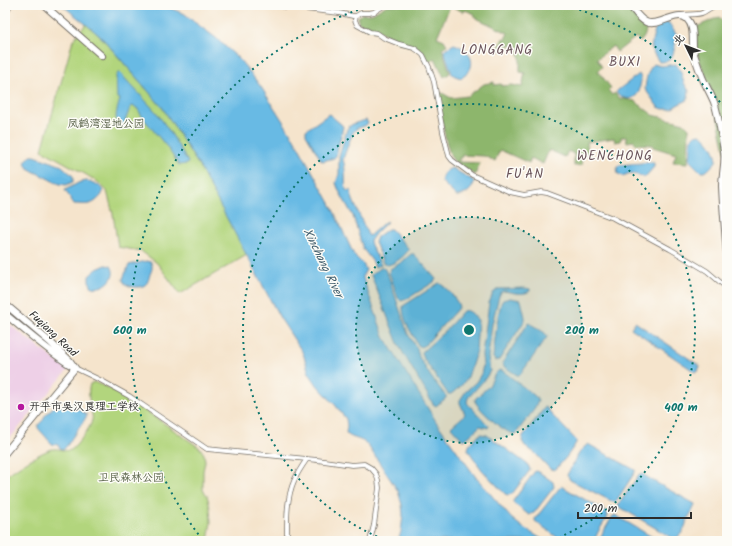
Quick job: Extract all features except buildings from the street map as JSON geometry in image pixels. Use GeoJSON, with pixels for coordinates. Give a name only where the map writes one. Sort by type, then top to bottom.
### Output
{"type":"FeatureCollection","features":[{"type":"Feature","properties":{"kind":"main road"},"geometry":{"type":"LineString","coordinates":[[5,10],[9,5]]}},
{"type":"Feature","properties":{"kind":"street"},"geometry":{"type":"LineString","coordinates":[[44,5],[102,56]]}},
{"type":"Feature","properties":{"kind":"street"},"geometry":{"type":"LineString","coordinates":[[271,5],[356,16],[361,13],[374,12],[385,5]]}},
{"type":"Feature","properties":{"kind":"street"},"geometry":{"type":"LineString","coordinates":[[629,5],[649,23],[680,15],[700,14],[717,5]]}},
{"type":"Feature","properties":{"kind":"street"},"geometry":{"type":"LineString","coordinates":[[680,15],[687,19],[690,24],[693,34],[694,52],[701,74],[714,104],[725,156],[722,182],[725,202],[727,253]]}},
{"type":"Feature","properties":{"kind":"street"},"geometry":{"type":"LineString","coordinates":[[356,16],[355,20],[357,25],[370,32],[377,32],[384,38],[414,48],[423,55],[434,82],[449,156],[472,175],[510,192],[524,195],[541,192],[547,193],[613,218],[707,271],[727,288]]}},
{"type":"Feature","properties":{"kind":"street","name":"Fuqiang Road"},"geometry":{"type":"LineString","coordinates":[[5,304],[51,343],[70,361],[75,368]]}},
{"type":"Feature","properties":{"kind":"street","name":"Fuqiang Road"},"geometry":{"type":"LineString","coordinates":[[5,314],[46,349],[75,368]]}},
{"type":"Feature","properties":{"kind":"street"},"geometry":{"type":"LineString","coordinates":[[5,453],[75,368],[129,396],[207,449],[352,465],[367,465],[374,471],[378,480],[379,488],[374,525],[370,541]]}},
{"type":"Feature","properties":{"kind":"street"},"geometry":{"type":"LineString","coordinates":[[287,541],[290,492],[296,477],[307,459]]}},
{"type":"Feature","properties":{"kind":"shaded area","name":"开平市吴汉良理工学校"},"geometry":{"type":"Polygon","coordinates":[[[5,321],[68,370],[5,444],[5,321]]]}},
{"type":"Feature","properties":{"kind":"green space"},"geometry":{"type":"Polygon","coordinates":[[[387,5],[626,5],[646,24],[645,36],[640,42],[636,37],[617,52],[613,46],[597,59],[602,67],[598,71],[611,88],[608,90],[612,95],[615,93],[619,98],[635,101],[653,115],[684,123],[689,128],[688,163],[673,162],[676,154],[653,147],[653,145],[635,144],[634,141],[627,142],[626,137],[621,137],[621,141],[615,142],[614,138],[587,142],[588,154],[580,155],[582,165],[574,166],[574,154],[568,151],[565,157],[549,150],[543,164],[531,158],[529,163],[500,150],[495,161],[484,156],[462,155],[462,158],[459,158],[459,162],[480,163],[475,175],[456,163],[451,156],[448,149],[437,94],[442,93],[451,98],[468,96],[484,84],[494,82],[494,85],[501,84],[501,86],[512,85],[522,87],[525,73],[520,72],[520,57],[516,44],[504,47],[505,50],[500,51],[499,47],[503,38],[505,39],[508,33],[474,17],[475,14],[465,10],[464,12],[450,6],[437,37],[444,40],[447,45],[442,48],[450,73],[444,77],[435,58],[429,62],[422,51],[416,47],[398,42],[378,30],[367,28],[358,22],[358,17],[362,14],[372,14],[387,5]]]}},
{"type":"Feature","properties":{"kind":"green space"},"geometry":{"type":"Polygon","coordinates":[[[719,17],[727,24],[727,33],[725,35],[727,37],[727,159],[712,93],[695,49],[694,28],[719,17]]]}},
{"type":"Feature","properties":{"kind":"green space","name":"凤鹤湾湿地公园"},"geometry":{"type":"Polygon","coordinates":[[[86,24],[103,39],[162,107],[198,164],[247,255],[180,294],[157,263],[141,251],[118,247],[113,214],[107,191],[98,182],[42,150],[73,40],[86,24]]]}},
{"type":"Feature","properties":{"kind":"green space","name":"卫民森林公园"},"geometry":{"type":"Polygon","coordinates":[[[94,382],[127,398],[200,448],[204,454],[205,461],[203,471],[203,490],[207,495],[210,508],[211,522],[208,541],[8,541],[6,538],[5,477],[21,465],[49,450],[58,449],[66,451],[71,450],[76,445],[87,431],[91,423],[92,418],[89,391],[90,384],[94,382]]]}},
{"type":"Feature","properties":{"kind":"water","name":"Xinchang River"},"geometry":{"type":"Polygon","coordinates":[[[62,5],[162,5],[185,14],[216,38],[239,59],[261,87],[293,137],[330,203],[354,255],[363,264],[366,270],[363,278],[384,337],[437,423],[475,476],[511,518],[522,527],[545,541],[398,541],[401,532],[403,515],[398,491],[367,444],[346,433],[346,419],[317,385],[309,373],[303,353],[280,318],[198,164],[162,107],[103,39],[62,5]]]}},
{"type":"Feature","properties":{"kind":"water"},"geometry":{"type":"Polygon","coordinates":[[[667,22],[677,36],[673,56],[670,60],[659,62],[651,49],[652,42],[655,29],[658,25],[667,22]]]}},
{"type":"Feature","properties":{"kind":"water"},"geometry":{"type":"Polygon","coordinates":[[[454,44],[465,50],[471,59],[472,64],[470,69],[467,74],[461,78],[452,74],[444,50],[454,44]]]}},
{"type":"Feature","properties":{"kind":"water"},"geometry":{"type":"Polygon","coordinates":[[[654,64],[661,66],[676,64],[689,91],[686,101],[671,109],[663,109],[658,107],[645,89],[648,72],[654,64]]]}},
{"type":"Feature","properties":{"kind":"water"},"geometry":{"type":"Polygon","coordinates":[[[119,72],[157,113],[188,162],[187,164],[179,165],[137,108],[132,106],[123,127],[119,125],[116,119],[120,99],[117,98],[116,76],[119,72]]]}},
{"type":"Feature","properties":{"kind":"water"},"geometry":{"type":"Polygon","coordinates":[[[639,74],[641,81],[639,91],[636,96],[633,98],[624,98],[616,92],[618,90],[639,74]]]}},
{"type":"Feature","properties":{"kind":"water"},"geometry":{"type":"Polygon","coordinates":[[[329,114],[343,127],[336,156],[323,161],[306,134],[306,130],[329,114]]]}},
{"type":"Feature","properties":{"kind":"water"},"geometry":{"type":"Polygon","coordinates":[[[366,120],[368,123],[366,125],[357,128],[353,133],[343,159],[346,189],[347,191],[351,190],[353,200],[368,235],[369,236],[386,221],[387,222],[370,241],[381,265],[375,267],[363,249],[353,216],[336,183],[339,174],[339,156],[347,129],[353,124],[366,120]]]}},
{"type":"Feature","properties":{"kind":"water"},"geometry":{"type":"Polygon","coordinates":[[[700,134],[706,138],[716,154],[716,161],[705,172],[701,172],[690,161],[691,139],[695,135],[700,134]]]}},
{"type":"Feature","properties":{"kind":"water"},"geometry":{"type":"Polygon","coordinates":[[[31,156],[35,156],[62,166],[73,176],[73,182],[66,185],[60,184],[30,169],[27,167],[26,162],[31,156]]]}},
{"type":"Feature","properties":{"kind":"water"},"geometry":{"type":"Polygon","coordinates":[[[653,162],[654,167],[645,177],[630,173],[623,176],[618,174],[617,167],[619,165],[653,162]]]}},
{"type":"Feature","properties":{"kind":"water"},"geometry":{"type":"Polygon","coordinates":[[[452,168],[474,181],[474,184],[470,190],[465,194],[456,196],[442,182],[444,173],[452,168]]]}},
{"type":"Feature","properties":{"kind":"water"},"geometry":{"type":"Polygon","coordinates":[[[87,181],[98,185],[103,192],[93,203],[74,204],[65,190],[80,182],[87,181]]]}},
{"type":"Feature","properties":{"kind":"water"},"geometry":{"type":"Polygon","coordinates":[[[388,229],[391,229],[409,249],[400,259],[388,265],[383,263],[375,242],[377,237],[388,229]]]}},
{"type":"Feature","properties":{"kind":"water"},"geometry":{"type":"Polygon","coordinates":[[[411,254],[414,254],[436,279],[434,282],[407,299],[401,301],[398,298],[389,272],[390,269],[402,262],[411,254]]]}},
{"type":"Feature","properties":{"kind":"water"},"geometry":{"type":"Polygon","coordinates":[[[146,261],[151,262],[152,270],[146,284],[136,287],[126,284],[123,280],[129,265],[146,261]]]}},
{"type":"Feature","properties":{"kind":"water"},"geometry":{"type":"Polygon","coordinates":[[[106,265],[111,266],[113,270],[111,279],[101,287],[92,287],[89,281],[89,276],[97,269],[106,265]]]}},
{"type":"Feature","properties":{"kind":"water"},"geometry":{"type":"Polygon","coordinates":[[[382,267],[388,275],[408,334],[417,349],[419,357],[431,377],[446,396],[446,398],[436,406],[433,404],[399,346],[371,275],[382,267]]]}},
{"type":"Feature","properties":{"kind":"water"},"geometry":{"type":"Polygon","coordinates":[[[439,283],[451,294],[459,307],[426,344],[421,347],[418,345],[408,326],[404,316],[403,306],[439,283]]]}},
{"type":"Feature","properties":{"kind":"water"},"geometry":{"type":"Polygon","coordinates":[[[498,289],[530,289],[530,291],[514,293],[504,291],[501,292],[499,296],[492,324],[488,357],[490,371],[468,398],[467,402],[489,426],[488,428],[480,426],[463,440],[451,427],[465,414],[460,400],[481,374],[489,303],[493,293],[498,289]]]}},
{"type":"Feature","properties":{"kind":"water"},"geometry":{"type":"Polygon","coordinates":[[[510,298],[521,300],[525,320],[499,360],[496,361],[493,358],[499,310],[503,300],[510,298]]]}},
{"type":"Feature","properties":{"kind":"water"},"geometry":{"type":"Polygon","coordinates":[[[463,311],[470,312],[478,320],[476,352],[468,377],[461,386],[451,394],[448,394],[424,359],[422,352],[444,332],[463,311]]]}},
{"type":"Feature","properties":{"kind":"water"},"geometry":{"type":"Polygon","coordinates":[[[635,322],[700,366],[698,371],[695,372],[631,328],[635,322]]]}},
{"type":"Feature","properties":{"kind":"water"},"geometry":{"type":"Polygon","coordinates":[[[529,323],[545,333],[547,337],[520,375],[517,375],[503,366],[503,362],[529,323]]]}},
{"type":"Feature","properties":{"kind":"water"},"geometry":{"type":"Polygon","coordinates":[[[499,370],[503,371],[535,396],[538,401],[533,411],[515,434],[505,430],[494,422],[479,407],[475,399],[489,386],[495,374],[499,370]]]}},
{"type":"Feature","properties":{"kind":"water"},"geometry":{"type":"Polygon","coordinates":[[[55,406],[72,406],[87,415],[64,449],[60,448],[58,445],[52,444],[38,428],[38,425],[44,417],[55,406]]]}},
{"type":"Feature","properties":{"kind":"water"},"geometry":{"type":"Polygon","coordinates":[[[545,407],[576,440],[576,443],[568,455],[555,470],[550,469],[535,453],[525,446],[522,441],[523,436],[545,407]]]}},
{"type":"Feature","properties":{"kind":"water"},"geometry":{"type":"Polygon","coordinates":[[[481,434],[487,435],[529,467],[530,470],[512,494],[505,494],[482,470],[468,450],[471,443],[481,434]]]}},
{"type":"Feature","properties":{"kind":"water"},"geometry":{"type":"Polygon","coordinates":[[[588,444],[635,470],[615,503],[570,480],[567,475],[579,454],[588,444]]]}},
{"type":"Feature","properties":{"kind":"water"},"geometry":{"type":"Polygon","coordinates":[[[535,471],[539,472],[553,482],[554,487],[534,513],[529,515],[513,503],[513,501],[535,471]]]}},
{"type":"Feature","properties":{"kind":"water"},"geometry":{"type":"Polygon","coordinates":[[[641,474],[695,504],[684,530],[674,539],[618,506],[638,476],[641,474]]]}},
{"type":"Feature","properties":{"kind":"water"},"geometry":{"type":"Polygon","coordinates":[[[561,486],[607,512],[608,516],[594,541],[562,541],[535,521],[561,486]]]}},
{"type":"Feature","properties":{"kind":"water"},"geometry":{"type":"Polygon","coordinates":[[[615,515],[659,541],[598,541],[612,517],[615,515]]]}},
{"type":"Feature","properties":{"kind":"place","name":"开平市吴汉良理工学校"},"geometry":{"type":"Point","coordinates":[21,407]}},
{"type":"Feature","properties":{"kind":"district","name":"LONGGANG"},"geometry":{"type":"Point","coordinates":[497,50]}},
{"type":"Feature","properties":{"kind":"district","name":"BUXI"},"geometry":{"type":"Point","coordinates":[625,62]}},
{"type":"Feature","properties":{"kind":"district","name":"WENCHONG"},"geometry":{"type":"Point","coordinates":[615,156]}},
{"type":"Feature","properties":{"kind":"district","name":"FU'AN"},"geometry":{"type":"Point","coordinates":[525,174]}}]}
